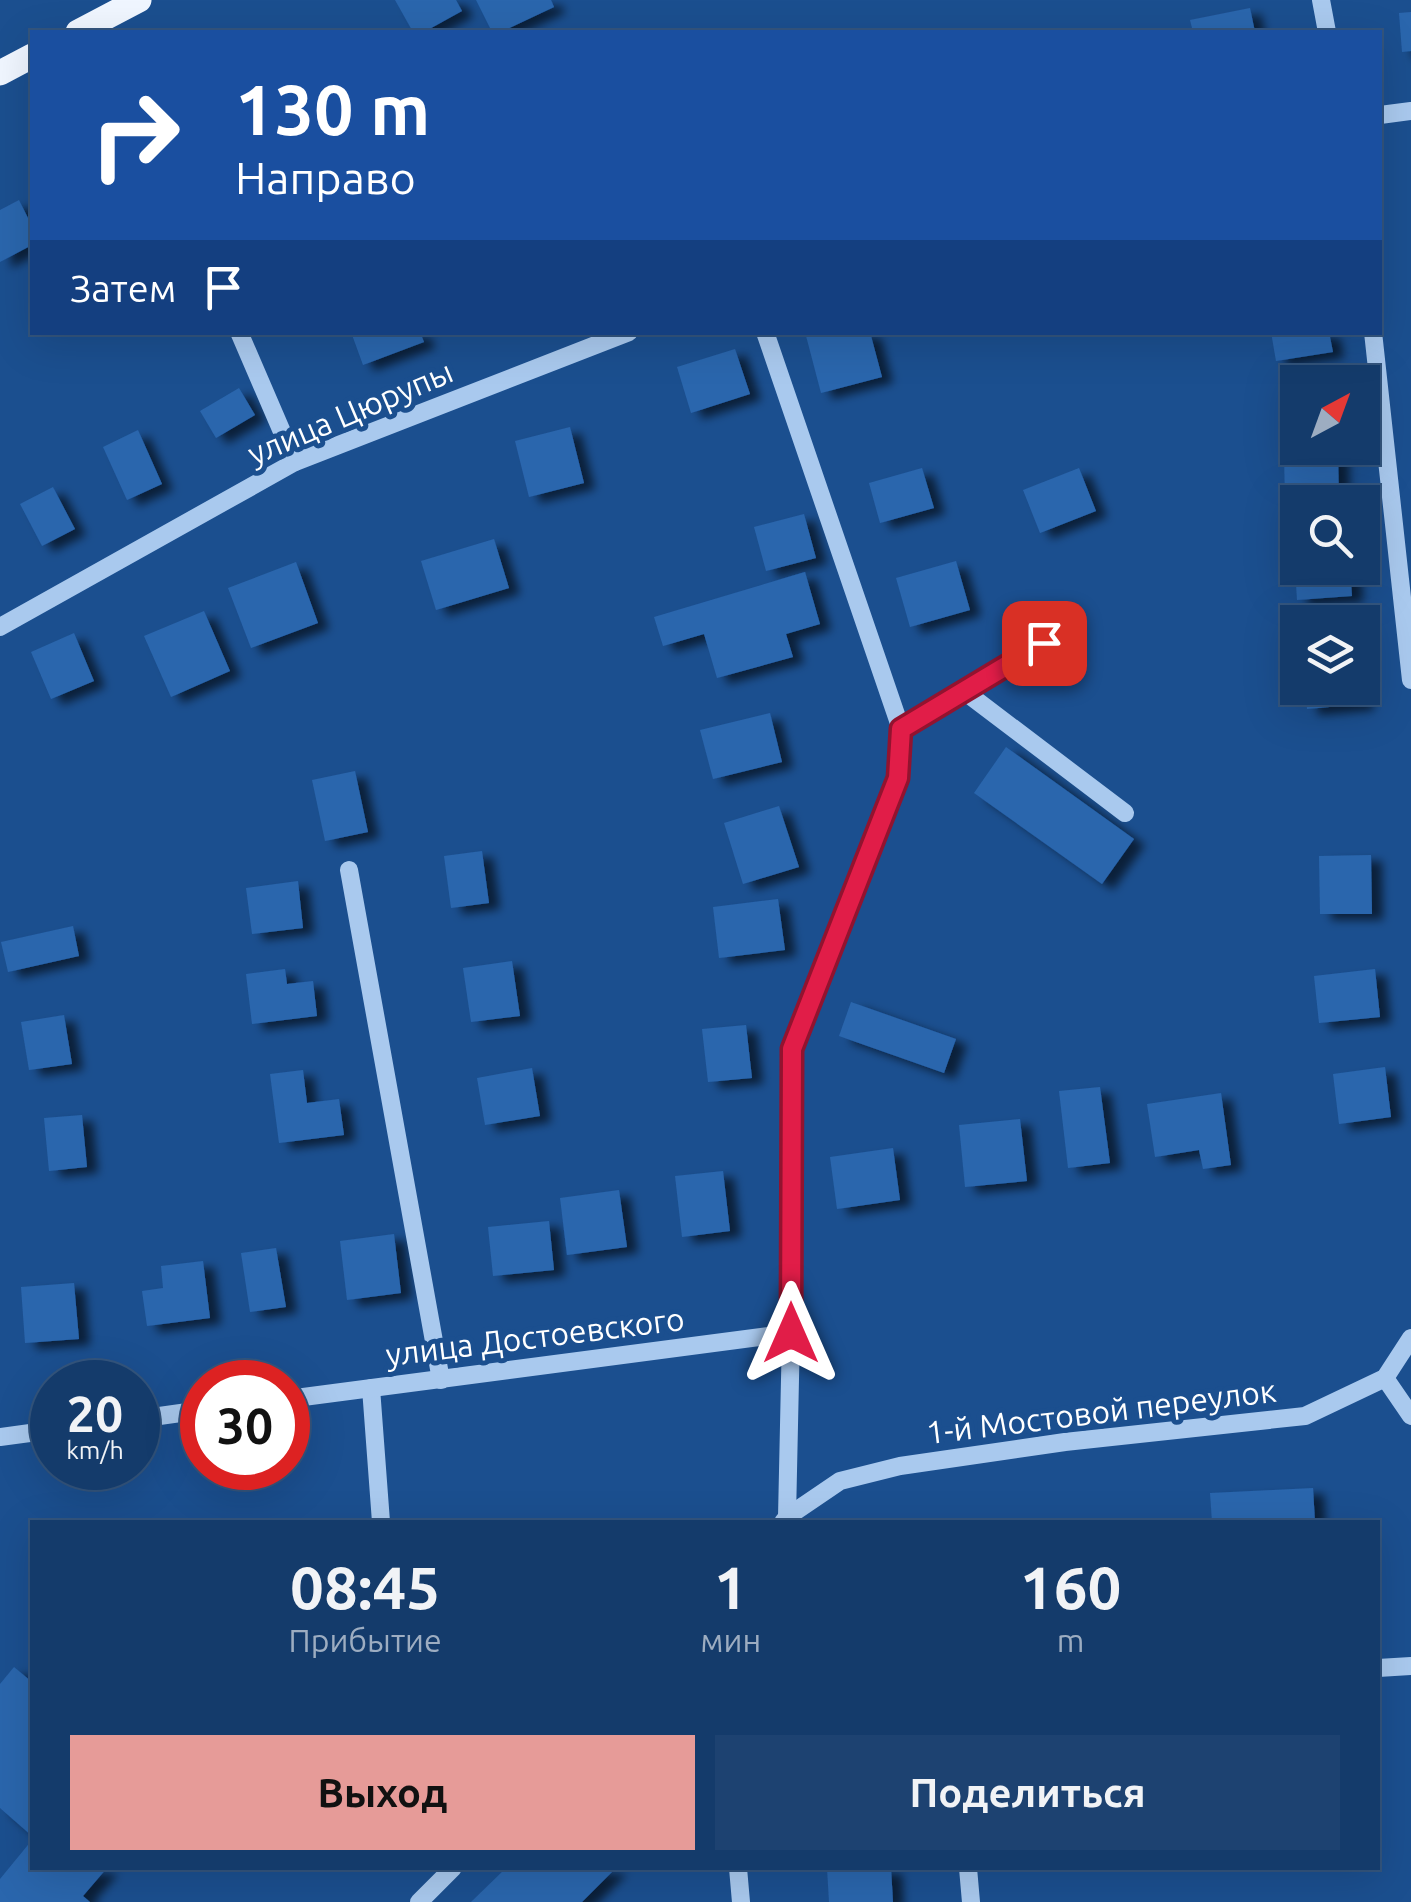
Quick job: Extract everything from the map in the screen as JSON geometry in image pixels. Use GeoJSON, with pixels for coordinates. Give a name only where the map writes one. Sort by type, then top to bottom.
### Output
{"type":"FeatureCollection","features":[{"type":"Feature","properties":{"kind":"main road"},"geometry":{"type":"LineString","coordinates":[[106,26],[139,0]]}},
{"type":"Feature","properties":{"kind":"main road"},"geometry":{"type":"LineString","coordinates":[[0,73],[30,57]]}},
{"type":"Feature","properties":{"kind":"street"},"geometry":{"type":"LineString","coordinates":[[1321,0],[1327,30]]}},
{"type":"Feature","properties":{"kind":"street"},"geometry":{"type":"LineString","coordinates":[[1382,115],[1411,111]]}},
{"type":"Feature","properties":{"kind":"street"},"geometry":{"type":"LineString","coordinates":[[240,335],[294,462]]}},
{"type":"Feature","properties":{"kind":"street","name":"улица Цюрупы"},"geometry":{"type":"LineString","coordinates":[[0,627],[294,462],[621,335]]}},
{"type":"Feature","properties":{"kind":"street"},"geometry":{"type":"LineString","coordinates":[[766,335],[901,729],[898,778],[792,1049],[791,1333],[785,1520]]}},
{"type":"Feature","properties":{"kind":"street"},"geometry":{"type":"LineString","coordinates":[[1373,335],[1411,680]]}},
{"type":"Feature","properties":{"kind":"street"},"geometry":{"type":"LineString","coordinates":[[901,729],[1044,643]]}},
{"type":"Feature","properties":{"kind":"street"},"geometry":{"type":"LineString","coordinates":[[964,691],[1126,813]]}},
{"type":"Feature","properties":{"kind":"street"},"geometry":{"type":"LineString","coordinates":[[349,870],[441,1380]]}},
{"type":"Feature","properties":{"kind":"street","name":"улица Достоевского"},"geometry":{"type":"LineString","coordinates":[[310,1396],[791,1333]]}},
{"type":"Feature","properties":{"kind":"street"},"geometry":{"type":"LineString","coordinates":[[1411,1338],[1385,1378],[1411,1416]]}},
{"type":"Feature","properties":{"kind":"street","name":"1-й Мостовой переулок"},"geometry":{"type":"LineString","coordinates":[[785,1520],[840,1481],[900,1466],[1065,1442],[1305,1416],[1385,1378]]}},
{"type":"Feature","properties":{"kind":"street"},"geometry":{"type":"LineString","coordinates":[[371,1388],[380,1520]]}},
{"type":"Feature","properties":{"kind":"street"},"geometry":{"type":"LineString","coordinates":[[0,1437],[30,1433]]}},
{"type":"Feature","properties":{"kind":"street"},"geometry":{"type":"LineString","coordinates":[[1380,1668],[1411,1666]]}},
{"type":"Feature","properties":{"kind":"street"},"geometry":{"type":"LineString","coordinates":[[418,1902],[450,1870]]}},
{"type":"Feature","properties":{"kind":"street"},"geometry":{"type":"LineString","coordinates":[[738,1870],[741,1902]]}},
{"type":"Feature","properties":{"kind":"street"},"geometry":{"type":"LineString","coordinates":[[968,1870],[971,1902]]}},
{"type":"Feature","properties":{"kind":"building"},"geometry":{"type":"Polygon","coordinates":[[[395,0],[456,0],[462,11],[428,30],[412,30],[395,0]]]}},
{"type":"Feature","properties":{"kind":"building"},"geometry":{"type":"Polygon","coordinates":[[[476,0],[551,0],[554,7],[505,30],[491,30],[476,0]]]}},
{"type":"Feature","properties":{"kind":"building"},"geometry":{"type":"Polygon","coordinates":[[[1250,8],[1255,30],[1192,30],[1190,20],[1250,8]]]}},
{"type":"Feature","properties":{"kind":"building"},"geometry":{"type":"Polygon","coordinates":[[[1411,12],[1411,51],[1402,52],[1399,13],[1411,12]]]}},
{"type":"Feature","properties":{"kind":"building"},"geometry":{"type":"Polygon","coordinates":[[[19,200],[30,222],[30,246],[0,262],[0,210],[19,200]]]}},
{"type":"Feature","properties":{"kind":"building"},"geometry":{"type":"Polygon","coordinates":[[[352,335],[421,335],[424,342],[363,365],[352,335]]]}},
{"type":"Feature","properties":{"kind":"building"},"geometry":{"type":"Polygon","coordinates":[[[806,335],[871,335],[882,377],[821,393],[806,335]]]}},
{"type":"Feature","properties":{"kind":"building"},"geometry":{"type":"Polygon","coordinates":[[[1272,335],[1330,335],[1333,352],[1276,361],[1272,335]]]}},
{"type":"Feature","properties":{"kind":"building"},"geometry":{"type":"Polygon","coordinates":[[[735,349],[750,394],[691,413],[677,367],[735,349]]]}},
{"type":"Feature","properties":{"kind":"building"},"geometry":{"type":"Polygon","coordinates":[[[239,388],[255,415],[216,438],[200,411],[239,388]]]}},
{"type":"Feature","properties":{"kind":"building"},"geometry":{"type":"Polygon","coordinates":[[[570,427],[584,483],[529,497],[515,441],[570,427]]]}},
{"type":"Feature","properties":{"kind":"building"},"geometry":{"type":"Polygon","coordinates":[[[138,430],[162,484],[127,500],[103,447],[138,430]]]}},
{"type":"Feature","properties":{"kind":"building"},"geometry":{"type":"Polygon","coordinates":[[[1284,465],[1338,465],[1339,485],[1285,485],[1284,465]]]}},
{"type":"Feature","properties":{"kind":"building"},"geometry":{"type":"Polygon","coordinates":[[[922,468],[934,508],[880,523],[869,483],[922,468]]]}},
{"type":"Feature","properties":{"kind":"building"},"geometry":{"type":"Polygon","coordinates":[[[1079,468],[1096,511],[1040,533],[1023,490],[1079,468]]]}},
{"type":"Feature","properties":{"kind":"building"},"geometry":{"type":"Polygon","coordinates":[[[53,487],[75,529],[42,546],[20,504],[53,487]]]}},
{"type":"Feature","properties":{"kind":"building"},"geometry":{"type":"Polygon","coordinates":[[[804,514],[816,558],[766,571],[754,527],[804,514]]]}},
{"type":"Feature","properties":{"kind":"building"},"geometry":{"type":"Polygon","coordinates":[[[494,539],[509,588],[436,610],[421,561],[494,539]]]}},
{"type":"Feature","properties":{"kind":"building"},"geometry":{"type":"Polygon","coordinates":[[[956,561],[970,610],[910,627],[896,578],[956,561]]]}},
{"type":"Feature","properties":{"kind":"building"},"geometry":{"type":"Polygon","coordinates":[[[296,562],[318,623],[251,648],[228,588],[296,562]]]}},
{"type":"Feature","properties":{"kind":"building"},"geometry":{"type":"Polygon","coordinates":[[[805,572],[820,624],[786,634],[793,657],[717,678],[704,634],[663,646],[654,617],[805,572]]]}},
{"type":"Feature","properties":{"kind":"building"},"geometry":{"type":"Polygon","coordinates":[[[1296,585],[1351,585],[1352,596],[1297,600],[1296,585]]]}},
{"type":"Feature","properties":{"kind":"building"},"geometry":{"type":"Polygon","coordinates":[[[204,611],[230,671],[171,697],[144,636],[204,611]]]}},
{"type":"Feature","properties":{"kind":"building"},"geometry":{"type":"Polygon","coordinates":[[[74,633],[94,681],[51,699],[31,652],[74,633]]]}},
{"type":"Feature","properties":{"kind":"building"},"geometry":{"type":"Polygon","coordinates":[[[1307,705],[1352,705],[1307,709],[1307,705]]]}},
{"type":"Feature","properties":{"kind":"building"},"geometry":{"type":"Polygon","coordinates":[[[770,713],[782,762],[713,779],[700,730],[770,713]]]}},
{"type":"Feature","properties":{"kind":"building"},"geometry":{"type":"Polygon","coordinates":[[[1006,747],[1134,839],[1102,884],[974,793],[1006,747]]]}},
{"type":"Feature","properties":{"kind":"building"},"geometry":{"type":"Polygon","coordinates":[[[355,771],[368,832],[325,841],[312,780],[355,771]]]}},
{"type":"Feature","properties":{"kind":"building"},"geometry":{"type":"Polygon","coordinates":[[[779,806],[799,867],[743,884],[724,823],[779,806]]]}},
{"type":"Feature","properties":{"kind":"building"},"geometry":{"type":"Polygon","coordinates":[[[482,851],[489,903],[451,908],[444,856],[482,851]]]}},
{"type":"Feature","properties":{"kind":"building"},"geometry":{"type":"Polygon","coordinates":[[[1371,855],[1372,914],[1320,914],[1319,856],[1371,855]]]}},
{"type":"Feature","properties":{"kind":"building"},"geometry":{"type":"Polygon","coordinates":[[[298,881],[303,928],[252,934],[246,888],[298,881]]]}},
{"type":"Feature","properties":{"kind":"building"},"geometry":{"type":"Polygon","coordinates":[[[778,899],[785,950],[719,958],[713,907],[778,899]]]}},
{"type":"Feature","properties":{"kind":"building"},"geometry":{"type":"Polygon","coordinates":[[[73,926],[79,956],[8,972],[1,942],[73,926]]]}},
{"type":"Feature","properties":{"kind":"building"},"geometry":{"type":"Polygon","coordinates":[[[512,961],[520,1016],[471,1022],[463,968],[512,961]]]}},
{"type":"Feature","properties":{"kind":"building"},"geometry":{"type":"Polygon","coordinates":[[[285,969],[287,984],[313,981],[317,1016],[252,1024],[246,974],[285,969]]]}},
{"type":"Feature","properties":{"kind":"building"},"geometry":{"type":"Polygon","coordinates":[[[1375,969],[1380,1017],[1319,1023],[1314,976],[1375,969]]]}},
{"type":"Feature","properties":{"kind":"building"},"geometry":{"type":"Polygon","coordinates":[[[851,1002],[956,1039],[944,1073],[839,1036],[851,1002]]]}},
{"type":"Feature","properties":{"kind":"building"},"geometry":{"type":"Polygon","coordinates":[[[64,1015],[72,1064],[29,1070],[21,1022],[64,1015]]]}},
{"type":"Feature","properties":{"kind":"building"},"geometry":{"type":"Polygon","coordinates":[[[746,1025],[752,1078],[708,1082],[702,1029],[746,1025]]]}},
{"type":"Feature","properties":{"kind":"building"},"geometry":{"type":"Polygon","coordinates":[[[1385,1067],[1391,1117],[1339,1124],[1333,1074],[1385,1067]]]}},
{"type":"Feature","properties":{"kind":"building"},"geometry":{"type":"Polygon","coordinates":[[[532,1068],[540,1116],[485,1125],[477,1078],[532,1068]]]}},
{"type":"Feature","properties":{"kind":"building"},"geometry":{"type":"Polygon","coordinates":[[[303,1070],[307,1103],[339,1099],[344,1135],[279,1143],[270,1074],[303,1070]]]}},
{"type":"Feature","properties":{"kind":"building"},"geometry":{"type":"Polygon","coordinates":[[[1100,1087],[1110,1163],[1068,1168],[1059,1091],[1100,1087]]]}},
{"type":"Feature","properties":{"kind":"building"},"geometry":{"type":"Polygon","coordinates":[[[1221,1093],[1231,1165],[1203,1169],[1199,1150],[1155,1157],[1147,1104],[1221,1093]]]}},
{"type":"Feature","properties":{"kind":"building"},"geometry":{"type":"Polygon","coordinates":[[[82,1115],[87,1167],[49,1171],[44,1118],[82,1115]]]}},
{"type":"Feature","properties":{"kind":"building"},"geometry":{"type":"Polygon","coordinates":[[[1020,1119],[1027,1181],[965,1187],[959,1125],[1020,1119]]]}},
{"type":"Feature","properties":{"kind":"building"},"geometry":{"type":"Polygon","coordinates":[[[893,1148],[900,1200],[837,1209],[830,1157],[893,1148]]]}},
{"type":"Feature","properties":{"kind":"building"},"geometry":{"type":"Polygon","coordinates":[[[723,1171],[730,1231],[682,1237],[675,1176],[723,1171]]]}},
{"type":"Feature","properties":{"kind":"building"},"geometry":{"type":"Polygon","coordinates":[[[619,1190],[627,1247],[567,1255],[560,1198],[619,1190]]]}},
{"type":"Feature","properties":{"kind":"building"},"geometry":{"type":"Polygon","coordinates":[[[549,1221],[554,1270],[493,1276],[488,1227],[549,1221]]]}},
{"type":"Feature","properties":{"kind":"building"},"geometry":{"type":"Polygon","coordinates":[[[394,1234],[401,1293],[347,1300],[340,1241],[394,1234]]]}},
{"type":"Feature","properties":{"kind":"building"},"geometry":{"type":"Polygon","coordinates":[[[276,1248],[286,1307],[250,1312],[241,1253],[276,1248]]]}},
{"type":"Feature","properties":{"kind":"building"},"geometry":{"type":"Polygon","coordinates":[[[203,1261],[210,1318],[147,1326],[142,1291],[163,1288],[161,1266],[203,1261]]]}},
{"type":"Feature","properties":{"kind":"building"},"geometry":{"type":"Polygon","coordinates":[[[74,1283],[79,1339],[25,1343],[21,1287],[74,1283]]]}},
{"type":"Feature","properties":{"kind":"building"},"geometry":{"type":"Polygon","coordinates":[[[1313,1488],[1315,1520],[1212,1520],[1210,1493],[1313,1488]]]}},
{"type":"Feature","properties":{"kind":"building"},"geometry":{"type":"Polygon","coordinates":[[[14,1667],[30,1680],[30,1834],[0,1808],[0,1684],[14,1667]]]}},
{"type":"Feature","properties":{"kind":"building"},"geometry":{"type":"Polygon","coordinates":[[[30,1842],[30,1870],[105,1870],[83,1896],[90,1902],[0,1902],[0,1879],[30,1842]]]}},
{"type":"Feature","properties":{"kind":"building"},"geometry":{"type":"Polygon","coordinates":[[[504,1870],[614,1870],[582,1902],[471,1902],[504,1870]]]}},
{"type":"Feature","properties":{"kind":"building"},"geometry":{"type":"Polygon","coordinates":[[[827,1870],[891,1870],[893,1902],[829,1902],[827,1870]]]}},
{"type":"Feature","properties":{"kind":"route"},"geometry":{"type":"LineString","coordinates":[[791,1333],[792,1049],[898,778],[901,729],[1044,643]]}}]}
